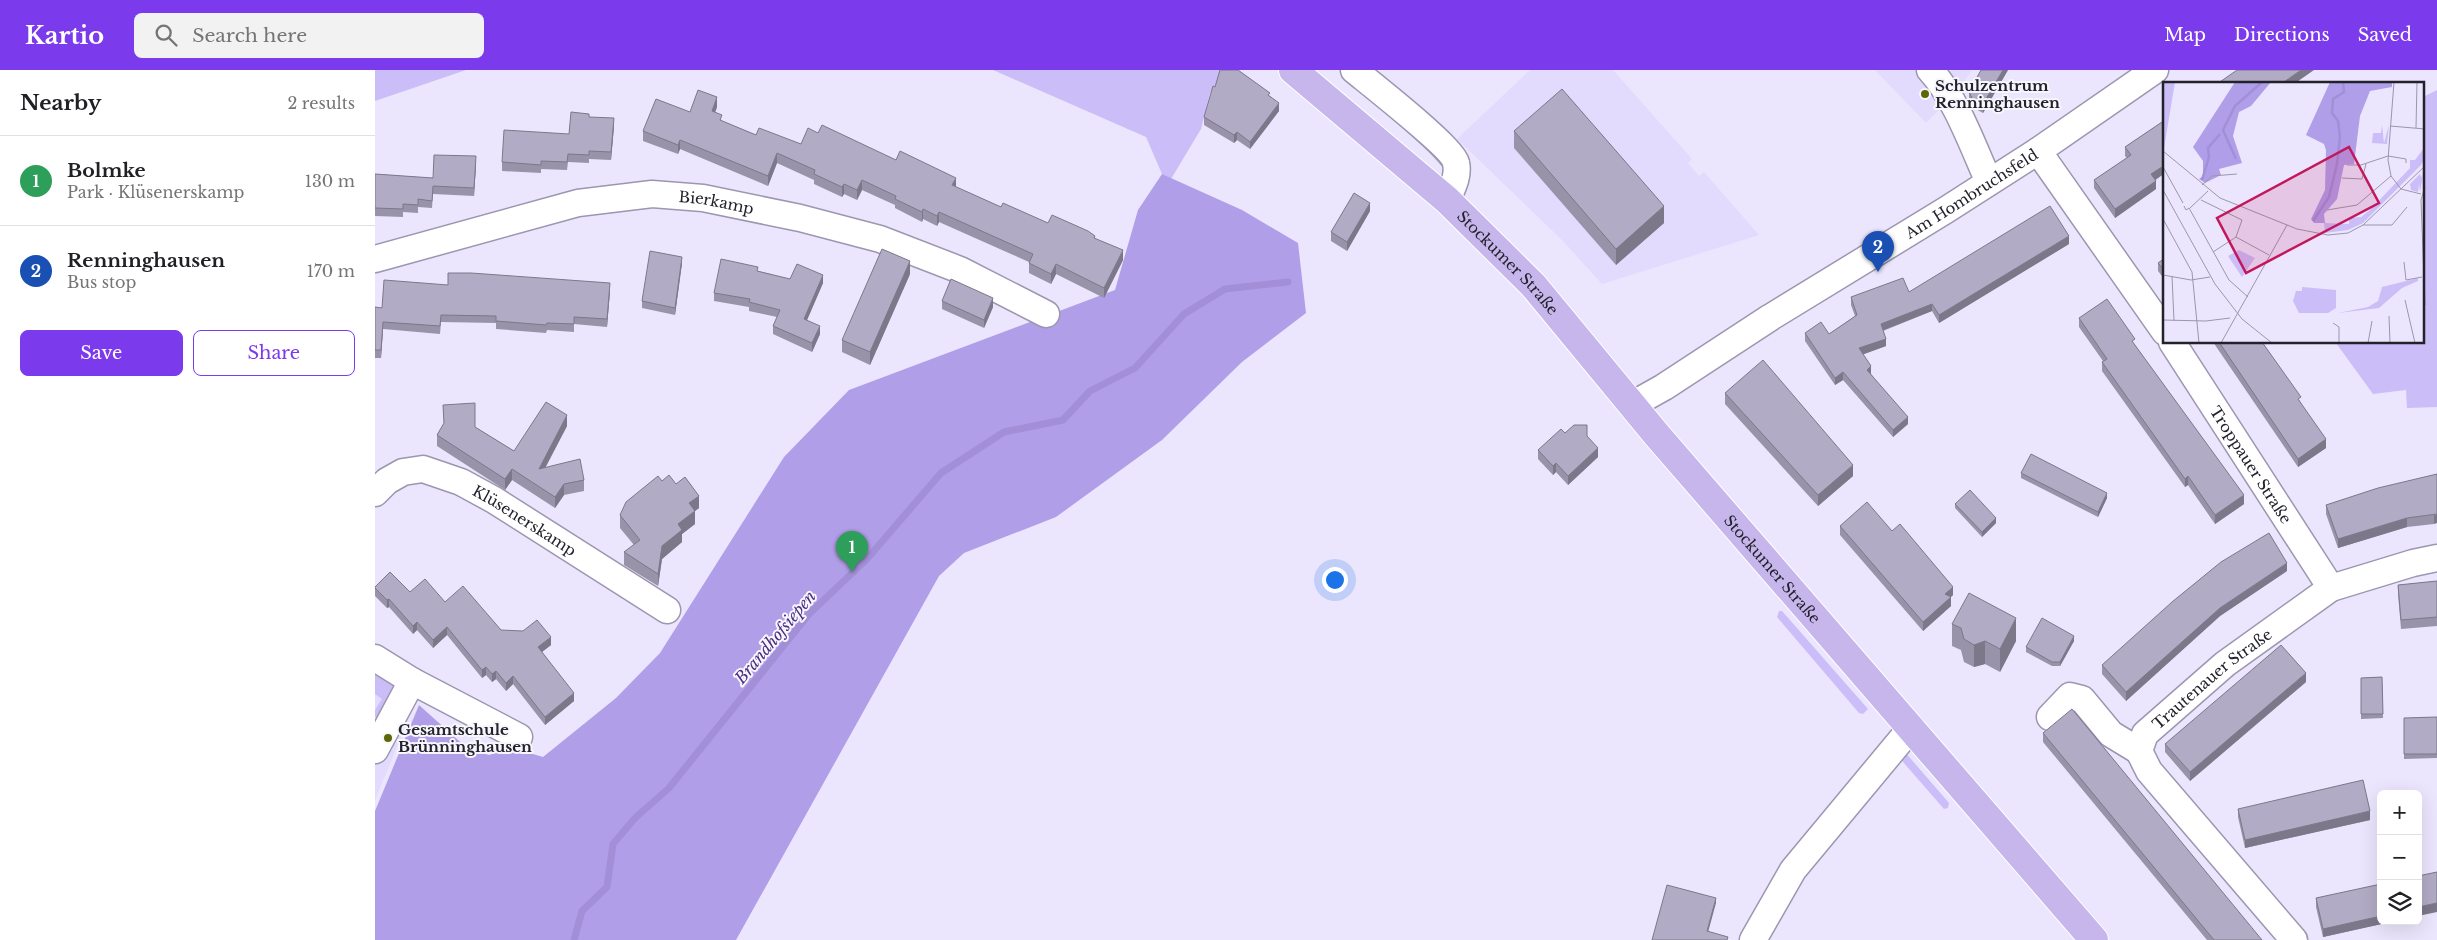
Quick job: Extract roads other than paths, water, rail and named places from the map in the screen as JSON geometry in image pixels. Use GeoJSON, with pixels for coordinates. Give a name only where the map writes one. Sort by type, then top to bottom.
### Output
{"type":"FeatureCollection","features":[{"type":"Feature","properties":{"kind":"main road","name":"Stockumer Straße"},"geometry":{"type":"LineString","coordinates":[[1293,70],[1447,200],[1533,285],[1632,405],[2094,940]]}},
{"type":"Feature","properties":{"kind":"street","name":"Stockumer Straße"},"geometry":{"type":"LineString","coordinates":[[1355,70],[1433,137],[1456,161],[1457,174],[1447,200]]}},
{"type":"Feature","properties":{"kind":"street"},"geometry":{"type":"LineString","coordinates":[[1930,70],[1937,78],[1957,114],[1989,182]]}},
{"type":"Feature","properties":{"kind":"street","name":"Am Hombruchsfeld"},"geometry":{"type":"LineString","coordinates":[[1632,405],[1664,387],[1771,317],[1885,249],[2038,151],[2155,70]]}},
{"type":"Feature","properties":{"kind":"street"},"geometry":{"type":"LineString","coordinates":[[2038,151],[2163,329]]}},
{"type":"Feature","properties":{"kind":"street","name":"Bierkamp"},"geometry":{"type":"LineString","coordinates":[[375,259],[578,203],[652,194],[695,197],[791,216],[880,239],[960,270],[1046,314]]}},
{"type":"Feature","properties":{"kind":"street","name":"Troppauer Straße"},"geometry":{"type":"LineString","coordinates":[[2173,344],[2331,588]]}},
{"type":"Feature","properties":{"kind":"street","name":"Klüsenerskamp"},"geometry":{"type":"LineString","coordinates":[[375,493],[387,481],[403,472],[423,469],[461,482],[494,500],[667,610]]}},
{"type":"Feature","properties":{"kind":"street","name":"Trautenauer Straße"},"geometry":{"type":"LineString","coordinates":[[2139,751],[2145,734],[2225,664],[2331,588],[2413,563],[2437,558]]}},
{"type":"Feature","properties":{"kind":"street"},"geometry":{"type":"LineString","coordinates":[[375,658],[413,681],[519,737]]}},
{"type":"Feature","properties":{"kind":"street"},"geometry":{"type":"LineString","coordinates":[[375,750],[413,681]]}},
{"type":"Feature","properties":{"kind":"street"},"geometry":{"type":"LineString","coordinates":[[2050,717],[2070,696],[2081,699],[2111,734],[2139,751],[2149,771],[2295,940]]}},
{"type":"Feature","properties":{"kind":"street"},"geometry":{"type":"LineString","coordinates":[[1753,940],[1793,870],[1911,728]]}},
{"type":"Feature","properties":{"kind":"waterway","name":"Brandhofsiepen"},"geometry":{"type":"LineString","coordinates":[[574,940],[582,911],[607,887],[613,844],[635,818],[669,788],[809,614],[867,559],[941,473],[1004,432],[1063,420],[1090,391],[1135,368],[1184,314],[1225,289],[1288,282]]}},
{"type":"Feature","properties":{"kind":"place","name":"Schulzentrum Renninghausen"},"geometry":{"type":"Point","coordinates":[1925,94]}},
{"type":"Feature","properties":{"kind":"place","name":"Renninghausen"},"geometry":{"type":"Point","coordinates":[1878,272]}},
{"type":"Feature","properties":{"kind":"place","name":"Bolmke"},"geometry":{"type":"Point","coordinates":[852,572]}},
{"type":"Feature","properties":{"kind":"place","name":"Gesamtschule Brünninghausen"},"geometry":{"type":"Point","coordinates":[388,738]}}]}
